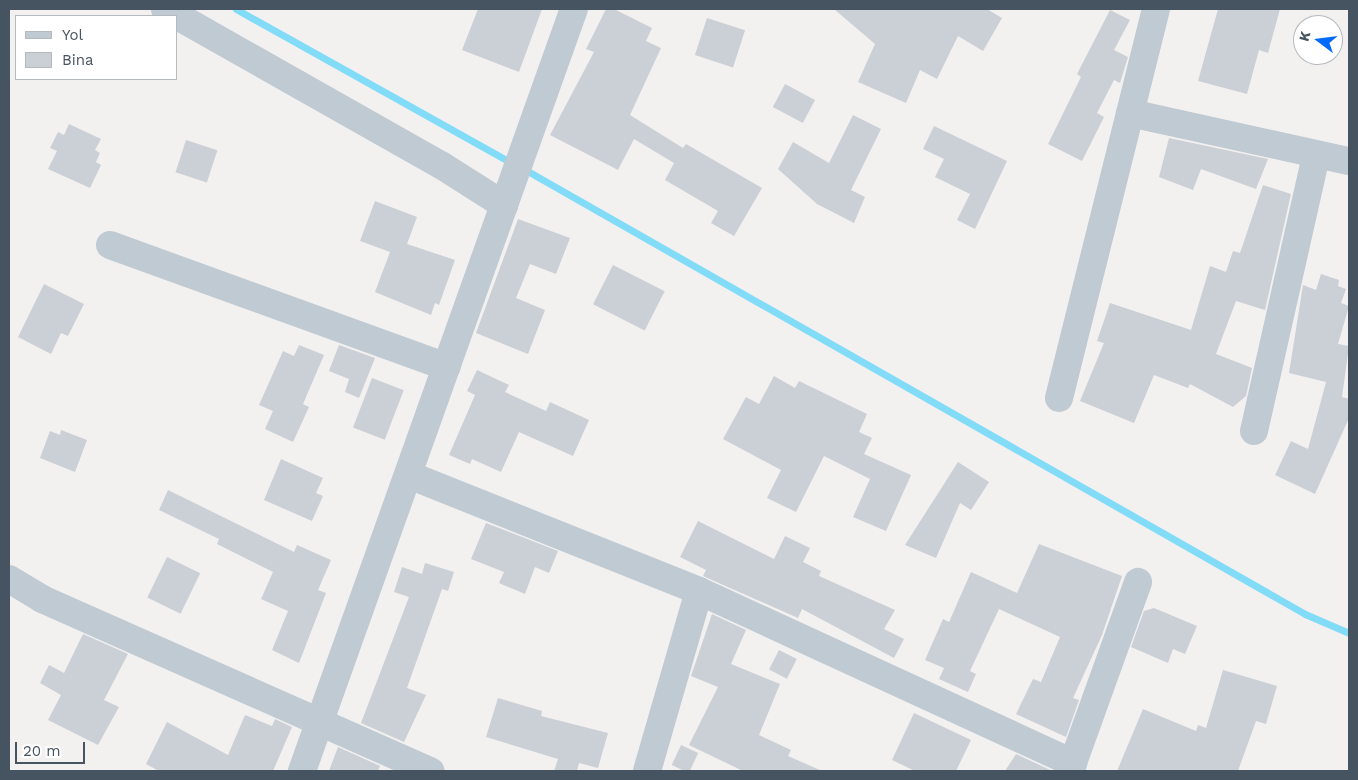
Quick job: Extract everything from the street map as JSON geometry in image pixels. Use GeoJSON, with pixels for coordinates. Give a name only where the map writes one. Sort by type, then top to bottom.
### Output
{"type":"FeatureCollection","features":[{"type":"Feature","properties":{"kind":"street"},"geometry":{"type":"LineString","coordinates":[[302,771],[574,9]]}},
{"type":"Feature","properties":{"kind":"street"},"geometry":{"type":"LineString","coordinates":[[1059,398],[1156,9]]}},
{"type":"Feature","properties":{"kind":"street"},"geometry":{"type":"LineString","coordinates":[[178,16],[505,200]]}},
{"type":"Feature","properties":{"kind":"street"},"geometry":{"type":"LineString","coordinates":[[1130,113],[1349,161]]}},
{"type":"Feature","properties":{"kind":"street"},"geometry":{"type":"LineString","coordinates":[[1254,431],[1316,155]]}},
{"type":"Feature","properties":{"kind":"street"},"geometry":{"type":"LineString","coordinates":[[110,245],[447,367]]}},
{"type":"Feature","properties":{"kind":"street"},"geometry":{"type":"LineString","coordinates":[[409,474],[699,591],[1072,767],[1138,582]]}},
{"type":"Feature","properties":{"kind":"street"},"geometry":{"type":"LineString","coordinates":[[9,579],[42,598],[431,771]]}},
{"type":"Feature","properties":{"kind":"street"},"geometry":{"type":"LineString","coordinates":[[647,771],[699,591]]}},
{"type":"Feature","properties":{"kind":"building"},"geometry":{"type":"Polygon","coordinates":[[[478,9],[542,9],[519,72],[462,50],[478,9]]]}},
{"type":"Feature","properties":{"kind":"building"},"geometry":{"type":"Polygon","coordinates":[[[606,9],[614,9],[652,28],[646,41],[661,48],[630,115],[683,148],[686,144],[762,188],[734,236],[711,223],[718,211],[665,180],[674,163],[634,139],[618,170],[550,135],[594,52],[586,49],[606,9]]]}},
{"type":"Feature","properties":{"kind":"building"},"geometry":{"type":"Polygon","coordinates":[[[834,9],[987,9],[1002,18],[983,51],[958,36],[937,79],[920,70],[906,103],[858,82],[875,44],[834,9]]]}},
{"type":"Feature","properties":{"kind":"building"},"geometry":{"type":"Polygon","coordinates":[[[1218,9],[1280,9],[1268,53],[1259,50],[1247,94],[1198,81],[1218,9]]]}},
{"type":"Feature","properties":{"kind":"building"},"geometry":{"type":"Polygon","coordinates":[[[1110,10],[1130,20],[1114,50],[1128,57],[1120,83],[1114,80],[1097,113],[1104,117],[1082,161],[1048,144],[1081,77],[1077,74],[1110,10]]]}},
{"type":"Feature","properties":{"kind":"building"},"geometry":{"type":"Polygon","coordinates":[[[707,18],[745,30],[733,67],[695,55],[707,18]]]}},
{"type":"Feature","properties":{"kind":"building"},"geometry":{"type":"Polygon","coordinates":[[[785,84],[815,100],[803,123],[773,107],[785,84]]]}},
{"type":"Feature","properties":{"kind":"building"},"geometry":{"type":"Polygon","coordinates":[[[853,115],[881,129],[851,190],[865,197],[854,223],[817,204],[778,169],[793,142],[829,163],[853,115]]]}},
{"type":"Feature","properties":{"kind":"building"},"geometry":{"type":"Polygon","coordinates":[[[69,124],[101,139],[95,150],[100,153],[96,162],[101,165],[90,188],[48,169],[57,151],[50,148],[58,132],[64,135],[69,124]]]}},
{"type":"Feature","properties":{"kind":"building"},"geometry":{"type":"Polygon","coordinates":[[[934,126],[1007,161],[975,229],[957,220],[970,194],[935,177],[944,159],[923,149],[934,126]]]}},
{"type":"Feature","properties":{"kind":"building"},"geometry":{"type":"Polygon","coordinates":[[[1169,138],[1268,159],[1256,189],[1201,169],[1193,190],[1159,177],[1169,138]]]}},
{"type":"Feature","properties":{"kind":"building"},"geometry":{"type":"Polygon","coordinates":[[[186,140],[217,150],[207,183],[175,172],[186,140]]]}},
{"type":"Feature","properties":{"kind":"building"},"geometry":{"type":"Polygon","coordinates":[[[1263,185],[1291,194],[1265,310],[1236,301],[1216,354],[1252,368],[1246,396],[1233,407],[1190,384],[1188,388],[1154,375],[1134,423],[1080,401],[1104,343],[1097,341],[1110,303],[1191,330],[1210,266],[1226,272],[1233,251],[1240,253],[1263,185]]]}},
{"type":"Feature","properties":{"kind":"building"},"geometry":{"type":"Polygon","coordinates":[[[375,201],[417,217],[407,244],[455,260],[439,305],[435,303],[431,315],[375,292],[390,252],[360,241],[375,201]]]}},
{"type":"Feature","properties":{"kind":"building"},"geometry":{"type":"Polygon","coordinates":[[[518,219],[570,238],[556,274],[530,264],[516,298],[545,310],[528,354],[476,333],[518,219]]]}},
{"type":"Feature","properties":{"kind":"building"},"geometry":{"type":"Polygon","coordinates":[[[613,265],[665,291],[645,331],[593,304],[613,265]]]}},
{"type":"Feature","properties":{"kind":"building"},"geometry":{"type":"Polygon","coordinates":[[[1321,274],[1339,280],[1338,286],[1346,289],[1341,303],[1349,306],[1338,344],[1349,346],[1342,397],[1349,399],[1349,418],[1315,494],[1275,475],[1291,441],[1308,449],[1326,382],[1289,373],[1303,285],[1316,290],[1321,274]]]}},
{"type":"Feature","properties":{"kind":"building"},"geometry":{"type":"Polygon","coordinates":[[[44,284],[84,304],[68,336],[61,333],[51,354],[18,337],[44,284]]]}},
{"type":"Feature","properties":{"kind":"building"},"geometry":{"type":"Polygon","coordinates":[[[299,345],[324,355],[303,404],[309,407],[293,442],[265,429],[273,411],[259,405],[283,351],[294,356],[299,345]]]}},
{"type":"Feature","properties":{"kind":"building"},"geometry":{"type":"Polygon","coordinates":[[[339,345],[375,358],[359,398],[345,392],[349,379],[329,371],[339,345]]]}},
{"type":"Feature","properties":{"kind":"building"},"geometry":{"type":"Polygon","coordinates":[[[477,370],[509,385],[505,392],[546,411],[550,402],[589,420],[573,456],[519,432],[501,472],[472,459],[470,464],[449,455],[475,395],[467,391],[477,370]]]}},
{"type":"Feature","properties":{"kind":"building"},"geometry":{"type":"Polygon","coordinates":[[[774,376],[795,388],[799,381],[867,414],[859,432],[872,438],[864,454],[911,475],[886,531],[853,517],[870,479],[824,456],[796,512],[767,498],[781,470],[723,439],[746,397],[759,404],[774,376]]]}},
{"type":"Feature","properties":{"kind":"building"},"geometry":{"type":"Polygon","coordinates":[[[372,378],[404,390],[385,440],[353,427],[372,378]]]}},
{"type":"Feature","properties":{"kind":"building"},"geometry":{"type":"Polygon","coordinates":[[[61,430],[87,440],[75,472],[40,458],[50,431],[60,435],[61,430]]]}},
{"type":"Feature","properties":{"kind":"building"},"geometry":{"type":"Polygon","coordinates":[[[281,459],[323,478],[316,493],[323,496],[312,521],[264,500],[281,459]]]}},
{"type":"Feature","properties":{"kind":"building"},"geometry":{"type":"Polygon","coordinates":[[[958,462],[989,482],[971,510],[960,503],[936,558],[905,545],[958,462]]]}},
{"type":"Feature","properties":{"kind":"building"},"geometry":{"type":"Polygon","coordinates":[[[168,490],[294,552],[297,545],[331,560],[318,590],[326,593],[299,663],[272,650],[288,611],[261,599],[273,572],[217,544],[219,539],[159,510],[168,490]]]}},
{"type":"Feature","properties":{"kind":"building"},"geometry":{"type":"Polygon","coordinates":[[[698,521],[774,559],[785,536],[810,548],[803,562],[821,571],[819,576],[895,610],[884,629],[904,639],[894,658],[802,609],[798,618],[703,576],[706,570],[680,557],[698,521]]]}},
{"type":"Feature","properties":{"kind":"building"},"geometry":{"type":"Polygon","coordinates":[[[486,523],[558,551],[549,573],[535,567],[525,594],[499,583],[504,572],[471,559],[486,523]]]}},
{"type":"Feature","properties":{"kind":"building"},"geometry":{"type":"Polygon","coordinates":[[[1039,544],[1122,576],[1102,635],[1073,698],[1079,700],[1066,737],[1016,714],[1033,679],[1041,682],[1060,637],[999,609],[970,671],[976,674],[968,692],[939,679],[944,668],[925,660],[943,619],[949,622],[971,572],[1017,593],[1039,544]]]}},
{"type":"Feature","properties":{"kind":"building"},"geometry":{"type":"Polygon","coordinates":[[[167,557],[200,573],[181,614],[147,597],[167,557]]]}},
{"type":"Feature","properties":{"kind":"building"},"geometry":{"type":"Polygon","coordinates":[[[425,563],[454,572],[448,591],[442,589],[407,688],[426,695],[404,742],[361,723],[409,597],[394,592],[402,567],[422,574],[425,563]]]}},
{"type":"Feature","properties":{"kind":"building"},"geometry":{"type":"Polygon","coordinates":[[[1154,608],[1197,626],[1185,654],[1173,649],[1168,663],[1131,647],[1144,611],[1154,608]]]}},
{"type":"Feature","properties":{"kind":"building"},"geometry":{"type":"Polygon","coordinates":[[[712,614],[746,630],[731,664],[780,684],[759,735],[791,750],[788,756],[822,771],[743,771],[689,745],[718,687],[691,676],[712,614]]]}},
{"type":"Feature","properties":{"kind":"building"},"geometry":{"type":"Polygon","coordinates":[[[83,634],[128,654],[104,700],[119,707],[98,745],[48,720],[61,695],[40,683],[49,665],[64,673],[83,634]]]}},
{"type":"Feature","properties":{"kind":"building"},"geometry":{"type":"Polygon","coordinates":[[[779,650],[797,659],[787,679],[769,670],[779,650]]]}},
{"type":"Feature","properties":{"kind":"building"},"geometry":{"type":"Polygon","coordinates":[[[1223,670],[1277,686],[1266,724],[1256,721],[1238,771],[1117,771],[1143,709],[1196,731],[1198,725],[1206,728],[1223,670]]]}},
{"type":"Feature","properties":{"kind":"building"},"geometry":{"type":"Polygon","coordinates":[[[498,698],[542,711],[541,716],[608,733],[598,768],[579,763],[577,771],[554,771],[558,759],[486,737],[498,698]]]}},
{"type":"Feature","properties":{"kind":"building"},"geometry":{"type":"Polygon","coordinates":[[[914,713],[971,740],[956,771],[915,771],[892,760],[914,713]]]}},
{"type":"Feature","properties":{"kind":"building"},"geometry":{"type":"Polygon","coordinates":[[[245,715],[272,726],[275,719],[292,727],[273,771],[159,771],[146,764],[167,722],[228,755],[245,715]]]}},
{"type":"Feature","properties":{"kind":"building"},"geometry":{"type":"Polygon","coordinates":[[[681,745],[698,753],[690,771],[685,771],[672,765],[681,745]]]}},
{"type":"Feature","properties":{"kind":"building"},"geometry":{"type":"Polygon","coordinates":[[[338,747],[380,766],[378,771],[329,771],[338,747]]]}},
{"type":"Feature","properties":{"kind":"building"},"geometry":{"type":"Polygon","coordinates":[[[1016,754],[1046,768],[1052,771],[1005,771],[1016,754]]]}},
{"type":"Feature","properties":{"kind":"waterway"},"geometry":{"type":"LineString","coordinates":[[236,9],[512,163]]}},
{"type":"Feature","properties":{"kind":"waterway"},"geometry":{"type":"LineString","coordinates":[[524,169],[1305,614],[1349,633]]}}]}
